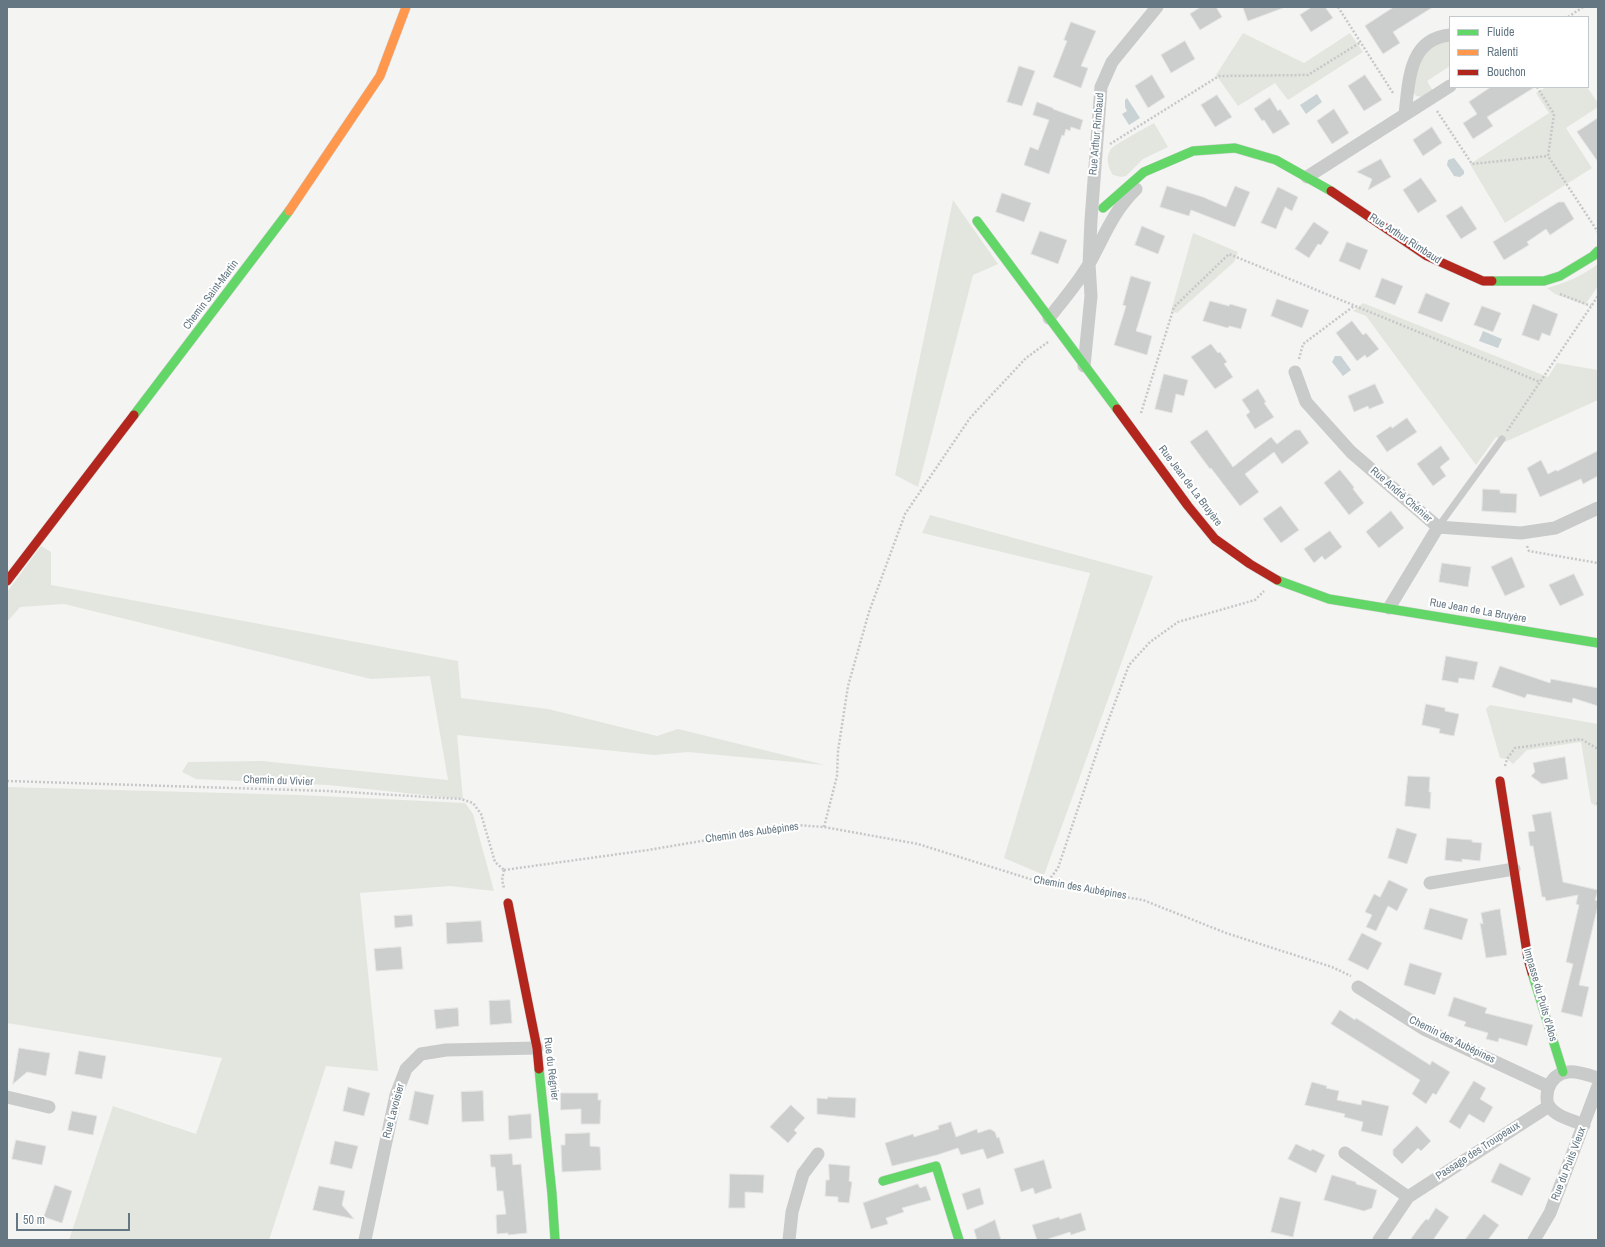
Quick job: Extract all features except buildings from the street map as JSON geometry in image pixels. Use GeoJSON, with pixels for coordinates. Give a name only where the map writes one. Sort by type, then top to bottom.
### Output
{"type":"FeatureCollection","features":[{"type":"Feature","properties":{"kind":"street","name":"Chemin Saint-Martin"},"geometry":{"type":"LineString","coordinates":[[7,581],[297,201],[380,76],[406,7]]}},
{"type":"Feature","properties":{"kind":"street","name":"Rue Arthur Rimbaud"},"geometry":{"type":"LineString","coordinates":[[1084,366],[1091,296],[1089,264],[1098,208],[1095,155],[1101,87],[1112,62],[1157,7]]}},
{"type":"Feature","properties":{"kind":"street"},"geometry":{"type":"LineString","coordinates":[[1405,114],[1411,69],[1423,46],[1440,36],[1449,35]]}},
{"type":"Feature","properties":{"kind":"street"},"geometry":{"type":"LineString","coordinates":[[1307,178],[1449,87]]}},
{"type":"Feature","properties":{"kind":"street","name":"Rue Arthur Rimbaud"},"geometry":{"type":"LineString","coordinates":[[1098,208],[1144,172],[1173,159],[1193,151],[1235,148],[1276,160],[1328,189],[1428,256],[1456,270],[1483,280],[1504,282],[1544,281],[1560,276],[1593,256],[1598,251]]}},
{"type":"Feature","properties":{"kind":"street","name":"Rue Arthur Rimbaud"},"geometry":{"type":"LineString","coordinates":[[1049,318],[1089,264],[1106,229],[1128,196],[1148,178],[1173,159]]}},
{"type":"Feature","properties":{"kind":"street"},"geometry":{"type":"LineString","coordinates":[[1098,208],[1113,218]]}},
{"type":"Feature","properties":{"kind":"street","name":"Rue Jean de La Bruyère"},"geometry":{"type":"LineString","coordinates":[[976,221],[1135,432],[1188,506],[1215,539],[1250,564],[1276,579],[1329,599],[1598,644]]}},
{"type":"Feature","properties":{"kind":"street","name":"Rue André Chénier"},"geometry":{"type":"LineString","coordinates":[[1295,372],[1306,402],[1351,452],[1438,527],[1521,533],[1555,528],[1598,508]]}},
{"type":"Feature","properties":{"kind":"street"},"geometry":{"type":"LineString","coordinates":[[1389,608],[1438,527]]}},
{"type":"Feature","properties":{"kind":"street","name":"Impasse du Puits d'Alos"},"geometry":{"type":"LineString","coordinates":[[1500,781],[1528,959],[1563,1072]]}},
{"type":"Feature","properties":{"kind":"street"},"geometry":{"type":"LineString","coordinates":[[1430,882],[1514,869]]}},
{"type":"Feature","properties":{"kind":"street","name":"Rue du Régnier"},"geometry":{"type":"LineString","coordinates":[[508,903],[537,1048],[552,1194],[554,1240]]}},
{"type":"Feature","properties":{"kind":"street","name":"Chemin des Aubépines"},"geometry":{"type":"LineString","coordinates":[[1358,986],[1424,1029],[1549,1086]]}},
{"type":"Feature","properties":{"kind":"street","name":"Rue Lavoisier"},"geometry":{"type":"LineString","coordinates":[[365,1240],[396,1095],[406,1069],[421,1054],[446,1050],[537,1048]]}},
{"type":"Feature","properties":{"kind":"street"},"geometry":{"type":"LineString","coordinates":[[1584,1125],[1559,1115],[1549,1106],[1547,1094],[1549,1086],[1551,1081],[1563,1072],[1577,1072],[1598,1078]]}},
{"type":"Feature","properties":{"kind":"street","name":"Rue du Puits Vieux"},"geometry":{"type":"LineString","coordinates":[[1534,1240],[1550,1213],[1598,1086]]}},
{"type":"Feature","properties":{"kind":"street"},"geometry":{"type":"LineString","coordinates":[[7,1097],[49,1107]]}},
{"type":"Feature","properties":{"kind":"street","name":"Passage des Troupeaux"},"geometry":{"type":"LineString","coordinates":[[1379,1240],[1408,1197],[1549,1106]]}},
{"type":"Feature","properties":{"kind":"street"},"geometry":{"type":"LineString","coordinates":[[1345,1153],[1408,1197]]}},
{"type":"Feature","properties":{"kind":"street"},"geometry":{"type":"LineString","coordinates":[[789,1240],[792,1212],[803,1174],[818,1154]]}},
{"type":"Feature","properties":{"kind":"street"},"geometry":{"type":"LineString","coordinates":[[884,1180],[936,1166],[959,1240]]}},
{"type":"Feature","properties":{"kind":"lane"},"geometry":{"type":"LineString","coordinates":[[1438,527],[1502,438]]}},
{"type":"Feature","properties":{"kind":"path"},"geometry":{"type":"LineString","coordinates":[[1338,7],[1396,98],[1407,100]]}},
{"type":"Feature","properties":{"kind":"path"},"geometry":{"type":"LineString","coordinates":[[1569,16],[1578,8],[1584,7]]}},
{"type":"Feature","properties":{"kind":"path"},"geometry":{"type":"LineString","coordinates":[[1095,155],[1100,156],[1103,148],[1219,76],[1308,75],[1360,42]]}},
{"type":"Feature","properties":{"kind":"path"},"geometry":{"type":"LineString","coordinates":[[1538,88],[1554,114],[1548,156],[1598,232]]}},
{"type":"Feature","properties":{"kind":"path"},"geometry":{"type":"LineString","coordinates":[[1429,99],[1472,164],[1548,156]]}},
{"type":"Feature","properties":{"kind":"path"},"geometry":{"type":"LineString","coordinates":[[1135,432],[1174,307],[1229,254],[1540,382]]}},
{"type":"Feature","properties":{"kind":"path"},"geometry":{"type":"LineString","coordinates":[[1544,281],[1555,293],[1591,306]]}},
{"type":"Feature","properties":{"kind":"path"},"geometry":{"type":"LineString","coordinates":[[1502,438],[1598,296]]}},
{"type":"Feature","properties":{"kind":"path"},"geometry":{"type":"LineString","coordinates":[[1295,372],[1303,344],[1354,306]]}},
{"type":"Feature","properties":{"kind":"path"},"geometry":{"type":"LineString","coordinates":[[824,827],[837,776],[838,751],[848,686],[869,612],[905,514],[970,418],[1026,358],[1060,333]]}},
{"type":"Feature","properties":{"kind":"path"},"geometry":{"type":"LineString","coordinates":[[1521,533],[1529,551],[1598,563]]}},
{"type":"Feature","properties":{"kind":"path"},"geometry":{"type":"LineString","coordinates":[[1046,884],[1058,868],[1100,743],[1130,665],[1150,642],[1178,622],[1255,600],[1276,579]]}},
{"type":"Feature","properties":{"kind":"path"},"geometry":{"type":"LineString","coordinates":[[1500,781],[1507,759],[1515,748],[1580,739],[1598,748]]}},
{"type":"Feature","properties":{"kind":"path","name":"Chemin du Vivier"},"geometry":{"type":"LineString","coordinates":[[7,781],[328,791],[461,799],[473,803],[481,814],[495,862],[504,870]]}},
{"type":"Feature","properties":{"kind":"path","name":"Chemin des Aubépines"},"geometry":{"type":"LineString","coordinates":[[504,870],[648,850],[796,825],[824,827],[918,844],[1046,884],[1143,900],[1226,932],[1332,967],[1351,975],[1358,986]]}},
{"type":"Feature","properties":{"kind":"shaded area"},"geometry":{"type":"Polygon","coordinates":[[[1243,33],[1304,63],[1350,33],[1363,52],[1288,100],[1275,83],[1238,106],[1216,75],[1243,33]]]}},
{"type":"Feature","properties":{"kind":"shaded area"},"geometry":{"type":"Polygon","coordinates":[[[1449,41],[1449,67],[1427,81],[1433,91],[1422,97],[1416,96],[1413,92],[1414,82],[1421,58],[1425,52],[1440,43],[1449,41]]]}},
{"type":"Feature","properties":{"kind":"shaded area"},"geometry":{"type":"Polygon","coordinates":[[[1544,88],[1588,88],[1598,103],[1598,107],[1566,128],[1592,168],[1505,223],[1470,164],[1549,113],[1536,93],[1544,88]]]}},
{"type":"Feature","properties":{"kind":"shaded area"},"geometry":{"type":"Polygon","coordinates":[[[1317,94],[1322,102],[1306,114],[1300,105],[1317,94]]]}},
{"type":"Feature","properties":{"kind":"shaded area"},"geometry":{"type":"Polygon","coordinates":[[[1127,98],[1140,118],[1129,125],[1122,114],[1127,111],[1125,107],[1125,100],[1127,98]]]}},
{"type":"Feature","properties":{"kind":"shaded area"},"geometry":{"type":"Polygon","coordinates":[[[1154,123],[1168,147],[1143,159],[1126,176],[1121,177],[1113,175],[1108,162],[1108,155],[1111,149],[1154,123]]]}},
{"type":"Feature","properties":{"kind":"shaded area"},"geometry":{"type":"Polygon","coordinates":[[[1454,158],[1464,171],[1464,174],[1460,177],[1454,176],[1447,165],[1448,160],[1454,158]]]}},
{"type":"Feature","properties":{"kind":"shaded area"},"geometry":{"type":"Polygon","coordinates":[[[953,200],[998,264],[973,275],[918,487],[895,475],[953,200]]]}},
{"type":"Feature","properties":{"kind":"shaded area"},"geometry":{"type":"Polygon","coordinates":[[[1193,233],[1238,252],[1234,262],[1177,313],[1171,311],[1193,233]]]}},
{"type":"Feature","properties":{"kind":"shaded area"},"geometry":{"type":"Polygon","coordinates":[[[1598,264],[1598,286],[1585,305],[1555,294],[1547,288],[1574,279],[1598,264]]]}},
{"type":"Feature","properties":{"kind":"shaded area"},"geometry":{"type":"Polygon","coordinates":[[[1363,303],[1548,377],[1557,363],[1598,370],[1598,400],[1505,442],[1496,437],[1476,465],[1366,316],[1353,311],[1363,303]]]}},
{"type":"Feature","properties":{"kind":"shaded area"},"geometry":{"type":"Polygon","coordinates":[[[1483,331],[1502,339],[1498,348],[1479,341],[1483,331]]]}},
{"type":"Feature","properties":{"kind":"shaded area"},"geometry":{"type":"Polygon","coordinates":[[[1335,356],[1341,356],[1351,370],[1343,376],[1332,362],[1335,356]]]}},
{"type":"Feature","properties":{"kind":"shaded area"},"geometry":{"type":"Polygon","coordinates":[[[930,515],[1153,576],[1044,875],[1004,858],[1090,573],[922,533],[930,515]]]}},
{"type":"Feature","properties":{"kind":"shaded area"},"geometry":{"type":"Polygon","coordinates":[[[41,546],[51,552],[51,585],[458,661],[461,698],[548,709],[657,736],[678,729],[825,765],[688,752],[654,755],[457,735],[463,799],[328,785],[196,779],[182,772],[188,762],[262,761],[448,780],[430,676],[371,679],[64,604],[20,607],[7,622],[7,592],[41,546]]]}},
{"type":"Feature","properties":{"kind":"shaded area"},"geometry":{"type":"Polygon","coordinates":[[[1490,705],[1598,724],[1598,807],[1591,803],[1581,742],[1527,750],[1513,764],[1507,759],[1500,758],[1486,709],[1490,705]]]}},
{"type":"Feature","properties":{"kind":"shaded area"},"geometry":{"type":"Polygon","coordinates":[[[7,787],[299,795],[465,803],[473,814],[494,891],[450,886],[360,893],[378,1071],[326,1066],[269,1240],[69,1240],[113,1106],[196,1134],[222,1058],[7,1023],[7,787]]]}},
{"type":"Feature","properties":{"kind":"traffic: fast"},"geometry":{"type":"LineString","coordinates":[[1103,208],[1144,172],[1193,151],[1235,148],[1276,160],[1331,191]]}},
{"type":"Feature","properties":{"kind":"traffic: fast"},"geometry":{"type":"LineString","coordinates":[[134,415],[289,211]]}},
{"type":"Feature","properties":{"kind":"traffic: fast"},"geometry":{"type":"LineString","coordinates":[[977,221],[1117,409]]}},
{"type":"Feature","properties":{"kind":"traffic: fast"},"geometry":{"type":"LineString","coordinates":[[1492,281],[1544,281],[1560,276],[1593,256],[1598,251]]}},
{"type":"Feature","properties":{"kind":"traffic: fast"},"geometry":{"type":"LineString","coordinates":[[1277,580],[1329,599],[1598,643]]}},
{"type":"Feature","properties":{"kind":"traffic: fast"},"geometry":{"type":"LineString","coordinates":[[1532,973],[1563,1072]]}},
{"type":"Feature","properties":{"kind":"traffic: fast"},"geometry":{"type":"LineString","coordinates":[[539,1069],[552,1194],[555,1240]]}},
{"type":"Feature","properties":{"kind":"traffic: fast"},"geometry":{"type":"LineString","coordinates":[[883,1181],[936,1166],[959,1240]]}},
{"type":"Feature","properties":{"kind":"traffic: slow"},"geometry":{"type":"LineString","coordinates":[[289,211],[380,76],[406,7]]}},
{"type":"Feature","properties":{"kind":"traffic: jam"},"geometry":{"type":"LineString","coordinates":[[1331,191],[1427,256],[1483,281],[1492,281]]}},
{"type":"Feature","properties":{"kind":"traffic: jam"},"geometry":{"type":"LineString","coordinates":[[1117,409],[1188,506],[1215,539],[1250,564],[1277,580]]}},
{"type":"Feature","properties":{"kind":"traffic: jam"},"geometry":{"type":"LineString","coordinates":[[7,581],[134,415]]}},
{"type":"Feature","properties":{"kind":"traffic: jam"},"geometry":{"type":"LineString","coordinates":[[1500,781],[1528,959],[1532,973]]}},
{"type":"Feature","properties":{"kind":"traffic: jam"},"geometry":{"type":"LineString","coordinates":[[508,903],[537,1048],[539,1069]]}}]}
